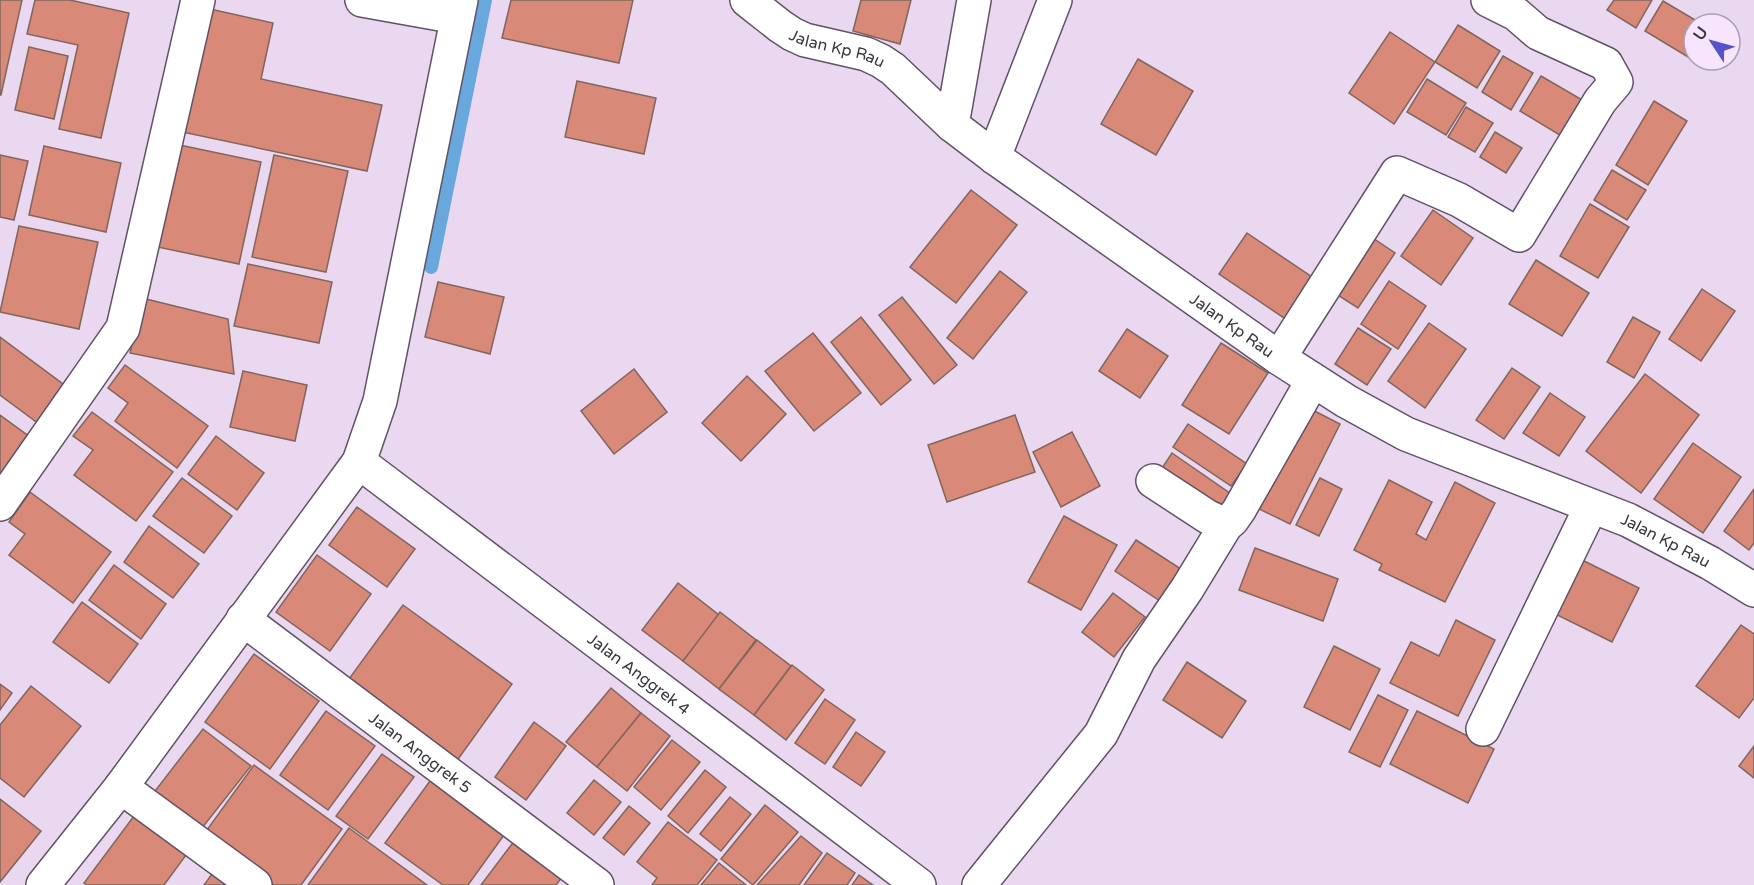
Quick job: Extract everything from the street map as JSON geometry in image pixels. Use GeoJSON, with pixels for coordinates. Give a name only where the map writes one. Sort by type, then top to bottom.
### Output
{"type":"FeatureCollection","features":[{"type":"Feature","properties":{"kind":"street"},"geometry":{"type":"LineString","coordinates":[[0,504],[123,328],[198,0]]}},
{"type":"Feature","properties":{"kind":"street"},"geometry":{"type":"LineString","coordinates":[[43,885],[121,787],[359,462],[380,401],[459,9],[362,0]]}},
{"type":"Feature","properties":{"kind":"street","name":"Jalan Kp Rau"},"geometry":{"type":"LineString","coordinates":[[747,0],[792,34],[866,54],[893,69],[952,125],[994,157],[1312,380],[1406,434],[1628,520],[1710,563],[1754,590]]}},
{"type":"Feature","properties":{"kind":"street"},"geometry":{"type":"LineString","coordinates":[[952,125],[974,0]]}},
{"type":"Feature","properties":{"kind":"street"},"geometry":{"type":"LineString","coordinates":[[994,157],[1055,0]]}},
{"type":"Feature","properties":{"kind":"street"},"geometry":{"type":"LineString","coordinates":[[1280,358],[1397,173],[1460,200],[1519,235],[1600,101],[1616,82],[1606,64],[1538,33],[1516,14],[1488,0]]}},
{"type":"Feature","properties":{"kind":"street"},"geometry":{"type":"LineString","coordinates":[[979,885],[1101,734],[1139,658],[1187,589],[1226,525],[1239,510],[1312,380]]}},
{"type":"Feature","properties":{"kind":"street","name":"Jalan Anggrek 4"},"geometry":{"type":"LineString","coordinates":[[359,462],[920,885]]}},
{"type":"Feature","properties":{"kind":"street"},"geometry":{"type":"LineString","coordinates":[[1153,482],[1208,518],[1226,525]]}},
{"type":"Feature","properties":{"kind":"street"},"geometry":{"type":"LineString","coordinates":[[1483,729],[1591,507]]}},
{"type":"Feature","properties":{"kind":"street","name":"Jalan Anggrek 5"},"geometry":{"type":"LineString","coordinates":[[243,619],[597,885]]}},
{"type":"Feature","properties":{"kind":"street"},"geometry":{"type":"LineString","coordinates":[[121,787],[255,885]]}},
{"type":"Feature","properties":{"kind":"building"},"geometry":{"type":"Polygon","coordinates":[[[0,0],[22,0],[1,95],[0,95],[0,0]]]}},
{"type":"Feature","properties":{"kind":"building"},"geometry":{"type":"Polygon","coordinates":[[[35,0],[70,0],[129,13],[101,138],[59,129],[78,45],[27,34],[35,0]]]}},
{"type":"Feature","properties":{"kind":"building"},"geometry":{"type":"Polygon","coordinates":[[[511,0],[633,0],[619,63],[502,38],[511,0]]]}},
{"type":"Feature","properties":{"kind":"building"},"geometry":{"type":"Polygon","coordinates":[[[861,0],[911,0],[900,44],[853,31],[861,0]]]}},
{"type":"Feature","properties":{"kind":"building"},"geometry":{"type":"Polygon","coordinates":[[[1614,0],[1652,0],[1636,28],[1607,10],[1614,0]]]}},
{"type":"Feature","properties":{"kind":"building"},"geometry":{"type":"Polygon","coordinates":[[[1663,1],[1682,12],[1682,53],[1645,31],[1663,1]]]}},
{"type":"Feature","properties":{"kind":"building"},"geometry":{"type":"Polygon","coordinates":[[[210,9],[273,23],[261,79],[382,105],[367,171],[182,132],[210,9]]]}},
{"type":"Feature","properties":{"kind":"building"},"geometry":{"type":"Polygon","coordinates":[[[1458,25],[1500,51],[1477,88],[1435,62],[1458,25]]]}},
{"type":"Feature","properties":{"kind":"building"},"geometry":{"type":"Polygon","coordinates":[[[1390,32],[1435,62],[1394,124],[1349,93],[1390,32]]]}},
{"type":"Feature","properties":{"kind":"building"},"geometry":{"type":"Polygon","coordinates":[[[29,47],[68,56],[54,119],[15,110],[29,47]]]}},
{"type":"Feature","properties":{"kind":"building"},"geometry":{"type":"Polygon","coordinates":[[[1503,56],[1533,73],[1511,110],[1482,92],[1503,56]]]}},
{"type":"Feature","properties":{"kind":"building"},"geometry":{"type":"Polygon","coordinates":[[[1138,59],[1193,91],[1156,155],[1101,124],[1138,59]]]}},
{"type":"Feature","properties":{"kind":"building"},"geometry":{"type":"Polygon","coordinates":[[[1541,76],[1584,101],[1563,137],[1520,111],[1541,76]]]}},
{"type":"Feature","properties":{"kind":"building"},"geometry":{"type":"Polygon","coordinates":[[[1427,79],[1466,103],[1446,135],[1407,112],[1427,79]]]}},
{"type":"Feature","properties":{"kind":"building"},"geometry":{"type":"Polygon","coordinates":[[[577,81],[656,98],[644,154],[565,137],[577,81]]]}},
{"type":"Feature","properties":{"kind":"building"},"geometry":{"type":"Polygon","coordinates":[[[1654,101],[1687,121],[1648,185],[1616,165],[1654,101]]]}},
{"type":"Feature","properties":{"kind":"building"},"geometry":{"type":"Polygon","coordinates":[[[1466,107],[1493,123],[1475,152],[1448,137],[1466,107]]]}},
{"type":"Feature","properties":{"kind":"building"},"geometry":{"type":"Polygon","coordinates":[[[1495,132],[1522,148],[1506,173],[1480,157],[1495,132]]]}},
{"type":"Feature","properties":{"kind":"building"},"geometry":{"type":"Polygon","coordinates":[[[170,143],[261,162],[239,264],[148,245],[170,143]]]}},
{"type":"Feature","properties":{"kind":"building"},"geometry":{"type":"Polygon","coordinates":[[[44,146],[121,163],[106,232],[29,215],[44,146]]]}},
{"type":"Feature","properties":{"kind":"building"},"geometry":{"type":"Polygon","coordinates":[[[0,155],[28,161],[14,220],[0,217],[0,155]]]}},
{"type":"Feature","properties":{"kind":"building"},"geometry":{"type":"Polygon","coordinates":[[[274,155],[348,171],[326,272],[252,257],[274,155]]]}},
{"type":"Feature","properties":{"kind":"building"},"geometry":{"type":"Polygon","coordinates":[[[1612,170],[1646,190],[1627,220],[1594,200],[1612,170]]]}},
{"type":"Feature","properties":{"kind":"building"},"geometry":{"type":"Polygon","coordinates":[[[971,190],[1017,225],[956,303],[910,267],[971,190]]]}},
{"type":"Feature","properties":{"kind":"building"},"geometry":{"type":"Polygon","coordinates":[[[1590,204],[1629,227],[1598,278],[1560,256],[1590,204]]]}},
{"type":"Feature","properties":{"kind":"building"},"geometry":{"type":"Polygon","coordinates":[[[1433,210],[1473,238],[1441,285],[1401,256],[1433,210]]]}},
{"type":"Feature","properties":{"kind":"building"},"geometry":{"type":"Polygon","coordinates":[[[19,226],[98,242],[79,329],[0,312],[19,226]]]}},
{"type":"Feature","properties":{"kind":"building"},"geometry":{"type":"Polygon","coordinates":[[[1247,233],[1315,279],[1287,320],[1219,274],[1247,233]]]}},
{"type":"Feature","properties":{"kind":"building"},"geometry":{"type":"Polygon","coordinates":[[[1370,236],[1395,253],[1358,308],[1333,292],[1370,236]]]}},
{"type":"Feature","properties":{"kind":"building"},"geometry":{"type":"Polygon","coordinates":[[[1536,260],[1589,293],[1562,336],[1509,304],[1536,260]]]}},
{"type":"Feature","properties":{"kind":"building"},"geometry":{"type":"Polygon","coordinates":[[[248,264],[332,282],[319,343],[234,326],[248,264]]]}},
{"type":"Feature","properties":{"kind":"building"},"geometry":{"type":"Polygon","coordinates":[[[1000,271],[1027,292],[973,359],[947,338],[1000,271]]]}},
{"type":"Feature","properties":{"kind":"building"},"geometry":{"type":"Polygon","coordinates":[[[1389,281],[1426,306],[1398,349],[1361,324],[1389,281]]]}},
{"type":"Feature","properties":{"kind":"building"},"geometry":{"type":"Polygon","coordinates":[[[438,282],[504,297],[490,354],[425,337],[438,282]]]}},
{"type":"Feature","properties":{"kind":"building"},"geometry":{"type":"Polygon","coordinates":[[[1702,289],[1735,311],[1701,361],[1669,339],[1702,289]]]}},
{"type":"Feature","properties":{"kind":"building"},"geometry":{"type":"Polygon","coordinates":[[[902,297],[957,365],[934,384],[879,315],[902,297]]]}},
{"type":"Feature","properties":{"kind":"building"},"geometry":{"type":"Polygon","coordinates":[[[142,298],[228,319],[234,374],[130,353],[142,298]]]}},
{"type":"Feature","properties":{"kind":"building"},"geometry":{"type":"Polygon","coordinates":[[[861,317],[911,380],[881,405],[831,342],[861,317]]]}},
{"type":"Feature","properties":{"kind":"building"},"geometry":{"type":"Polygon","coordinates":[[[1633,317],[1660,332],[1634,378],[1607,362],[1633,317]]]}},
{"type":"Feature","properties":{"kind":"building"},"geometry":{"type":"Polygon","coordinates":[[[1429,323],[1466,349],[1425,408],[1388,381],[1429,323]]]}},
{"type":"Feature","properties":{"kind":"building"},"geometry":{"type":"Polygon","coordinates":[[[1358,328],[1391,349],[1367,385],[1335,364],[1358,328]]]}},
{"type":"Feature","properties":{"kind":"building"},"geometry":{"type":"Polygon","coordinates":[[[1127,329],[1168,356],[1140,398],[1099,371],[1127,329]]]}},
{"type":"Feature","properties":{"kind":"building"},"geometry":{"type":"Polygon","coordinates":[[[813,333],[861,393],[814,431],[765,371],[813,333]]]}},
{"type":"Feature","properties":{"kind":"building"},"geometry":{"type":"Polygon","coordinates":[[[0,337],[67,387],[39,424],[0,395],[0,337]]]}},
{"type":"Feature","properties":{"kind":"building"},"geometry":{"type":"Polygon","coordinates":[[[1221,343],[1268,373],[1229,434],[1182,405],[1221,343]]]}},
{"type":"Feature","properties":{"kind":"building"},"geometry":{"type":"Polygon","coordinates":[[[125,365],[208,426],[177,468],[115,421],[128,403],[108,388],[125,365]]]}},
{"type":"Feature","properties":{"kind":"building"},"geometry":{"type":"Polygon","coordinates":[[[1512,368],[1540,387],[1504,439],[1476,420],[1512,368]]]}},
{"type":"Feature","properties":{"kind":"building"},"geometry":{"type":"Polygon","coordinates":[[[634,369],[667,412],[614,454],[581,411],[634,369]]]}},
{"type":"Feature","properties":{"kind":"building"},"geometry":{"type":"Polygon","coordinates":[[[243,371],[307,385],[295,441],[230,427],[243,371]]]}},
{"type":"Feature","properties":{"kind":"building"},"geometry":{"type":"Polygon","coordinates":[[[1645,374],[1699,415],[1641,493],[1586,451],[1645,374]]]}},
{"type":"Feature","properties":{"kind":"building"},"geometry":{"type":"Polygon","coordinates":[[[747,376],[786,414],[741,461],[702,423],[747,376]]]}},
{"type":"Feature","properties":{"kind":"building"},"geometry":{"type":"Polygon","coordinates":[[[1550,393],[1585,417],[1559,456],[1523,433],[1550,393]]]}},
{"type":"Feature","properties":{"kind":"building"},"geometry":{"type":"Polygon","coordinates":[[[1303,405],[1340,424],[1290,524],[1253,506],[1303,405]]]}},
{"type":"Feature","properties":{"kind":"building"},"geometry":{"type":"Polygon","coordinates":[[[92,412],[173,472],[136,521],[74,475],[93,450],[73,436],[92,412]]]}},
{"type":"Feature","properties":{"kind":"building"},"geometry":{"type":"Polygon","coordinates":[[[0,415],[30,437],[0,477],[0,415]]]}},
{"type":"Feature","properties":{"kind":"building"},"geometry":{"type":"Polygon","coordinates":[[[1015,415],[1035,472],[947,502],[928,445],[1015,415]]]}},
{"type":"Feature","properties":{"kind":"building"},"geometry":{"type":"Polygon","coordinates":[[[1188,424],[1247,464],[1231,486],[1173,447],[1188,424]]]}},
{"type":"Feature","properties":{"kind":"building"},"geometry":{"type":"Polygon","coordinates":[[[1072,432],[1100,486],[1061,507],[1033,452],[1072,432]]]}},
{"type":"Feature","properties":{"kind":"building"},"geometry":{"type":"Polygon","coordinates":[[[216,436],[264,473],[237,510],[188,474],[216,436]]]}},
{"type":"Feature","properties":{"kind":"building"},"geometry":{"type":"Polygon","coordinates":[[[1693,443],[1741,477],[1703,533],[1654,499],[1693,443]]]}},
{"type":"Feature","properties":{"kind":"building"},"geometry":{"type":"Polygon","coordinates":[[[1172,453],[1234,496],[1219,516],[1158,474],[1172,453]]]}},
{"type":"Feature","properties":{"kind":"building"},"geometry":{"type":"Polygon","coordinates":[[[182,478],[232,516],[204,553],[153,516],[182,478]]]}},
{"type":"Feature","properties":{"kind":"building"},"geometry":{"type":"Polygon","coordinates":[[[1320,478],[1342,489],[1319,536],[1296,525],[1320,478]]]}},
{"type":"Feature","properties":{"kind":"building"},"geometry":{"type":"Polygon","coordinates":[[[1389,480],[1432,502],[1416,534],[1426,540],[1455,482],[1495,503],[1445,602],[1379,570],[1382,564],[1354,550],[1389,480]]]}},
{"type":"Feature","properties":{"kind":"building"},"geometry":{"type":"Polygon","coordinates":[[[1754,489],[1754,543],[1749,550],[1724,531],[1754,489]]]}},
{"type":"Feature","properties":{"kind":"building"},"geometry":{"type":"Polygon","coordinates":[[[30,492],[111,552],[73,603],[9,555],[25,534],[9,522],[30,492]]]}},
{"type":"Feature","properties":{"kind":"building"},"geometry":{"type":"Polygon","coordinates":[[[357,507],[415,549],[387,587],[329,545],[357,507]]]}},
{"type":"Feature","properties":{"kind":"building"},"geometry":{"type":"Polygon","coordinates":[[[1064,516],[1117,545],[1081,610],[1028,582],[1064,516]]]}},
{"type":"Feature","properties":{"kind":"building"},"geometry":{"type":"Polygon","coordinates":[[[149,526],[199,564],[173,598],[124,562],[149,526]]]}},
{"type":"Feature","properties":{"kind":"building"},"geometry":{"type":"Polygon","coordinates":[[[1136,540],[1181,569],[1160,601],[1115,571],[1136,540]]]}},
{"type":"Feature","properties":{"kind":"building"},"geometry":{"type":"Polygon","coordinates":[[[1255,548],[1338,579],[1323,621],[1239,590],[1255,548]]]}},
{"type":"Feature","properties":{"kind":"building"},"geometry":{"type":"Polygon","coordinates":[[[317,555],[371,594],[330,651],[276,612],[317,555]]]}},
{"type":"Feature","properties":{"kind":"building"},"geometry":{"type":"Polygon","coordinates":[[[1572,555],[1639,588],[1612,642],[1545,609],[1572,555]]]}},
{"type":"Feature","properties":{"kind":"building"},"geometry":{"type":"Polygon","coordinates":[[[114,565],[166,604],[141,639],[89,600],[114,565]]]}},
{"type":"Feature","properties":{"kind":"building"},"geometry":{"type":"Polygon","coordinates":[[[678,583],[719,615],[683,661],[642,630],[678,583]]]}},
{"type":"Feature","properties":{"kind":"building"},"geometry":{"type":"Polygon","coordinates":[[[1113,593],[1145,617],[1114,657],[1082,632],[1113,593]]]}},
{"type":"Feature","properties":{"kind":"building"},"geometry":{"type":"Polygon","coordinates":[[[82,602],[138,644],[109,683],[53,642],[82,602]]]}},
{"type":"Feature","properties":{"kind":"building"},"geometry":{"type":"Polygon","coordinates":[[[403,605],[512,684],[456,762],[346,683],[403,605]]]}},
{"type":"Feature","properties":{"kind":"building"},"geometry":{"type":"Polygon","coordinates":[[[720,612],[756,640],[719,689],[683,661],[720,612]]]}},
{"type":"Feature","properties":{"kind":"building"},"geometry":{"type":"Polygon","coordinates":[[[1456,620],[1495,640],[1458,716],[1390,683],[1411,642],[1439,656],[1456,620]]]}},
{"type":"Feature","properties":{"kind":"building"},"geometry":{"type":"Polygon","coordinates":[[[1741,625],[1754,634],[1754,698],[1739,718],[1696,686],[1741,625]]]}},
{"type":"Feature","properties":{"kind":"building"},"geometry":{"type":"Polygon","coordinates":[[[757,640],[791,666],[754,715],[719,689],[757,640]]]}},
{"type":"Feature","properties":{"kind":"building"},"geometry":{"type":"Polygon","coordinates":[[[1334,646],[1380,669],[1350,730],[1304,707],[1334,646]]]}},
{"type":"Feature","properties":{"kind":"building"},"geometry":{"type":"Polygon","coordinates":[[[254,654],[319,701],[270,769],[205,722],[254,654]]]}},
{"type":"Feature","properties":{"kind":"building"},"geometry":{"type":"Polygon","coordinates":[[[1187,662],[1246,701],[1222,738],[1163,700],[1187,662]]]}},
{"type":"Feature","properties":{"kind":"building"},"geometry":{"type":"Polygon","coordinates":[[[792,665],[824,690],[786,740],[754,715],[792,665]]]}},
{"type":"Feature","properties":{"kind":"building"},"geometry":{"type":"Polygon","coordinates":[[[0,684],[12,693],[0,710],[0,684]]]}},
{"type":"Feature","properties":{"kind":"building"},"geometry":{"type":"Polygon","coordinates":[[[31,686],[81,726],[24,797],[0,778],[0,725],[31,686]]]}},
{"type":"Feature","properties":{"kind":"building"},"geometry":{"type":"Polygon","coordinates":[[[611,688],[641,713],[597,767],[566,742],[611,688]]]}},
{"type":"Feature","properties":{"kind":"building"},"geometry":{"type":"Polygon","coordinates":[[[1378,695],[1408,710],[1380,767],[1349,752],[1378,695]]]}},
{"type":"Feature","properties":{"kind":"building"},"geometry":{"type":"Polygon","coordinates":[[[825,699],[855,720],[825,764],[795,743],[825,699]]]}},
{"type":"Feature","properties":{"kind":"building"},"geometry":{"type":"Polygon","coordinates":[[[326,711],[375,746],[328,810],[280,775],[326,711]]]}},
{"type":"Feature","properties":{"kind":"building"},"geometry":{"type":"Polygon","coordinates":[[[1417,711],[1494,749],[1468,803],[1390,764],[1417,711]]]}},
{"type":"Feature","properties":{"kind":"building"},"geometry":{"type":"Polygon","coordinates":[[[641,713],[670,736],[627,791],[597,767],[641,713]]]}},
{"type":"Feature","properties":{"kind":"building"},"geometry":{"type":"Polygon","coordinates":[[[534,722],[566,746],[526,800],[495,777],[534,722]]]}},
{"type":"Feature","properties":{"kind":"building"},"geometry":{"type":"Polygon","coordinates":[[[203,729],[251,766],[202,828],[155,791],[203,729]]]}},
{"type":"Feature","properties":{"kind":"building"},"geometry":{"type":"Polygon","coordinates":[[[856,732],[885,752],[861,786],[833,767],[856,732]]]}},
{"type":"Feature","properties":{"kind":"building"},"geometry":{"type":"Polygon","coordinates":[[[672,740],[700,762],[661,810],[634,787],[672,740]]]}},
{"type":"Feature","properties":{"kind":"building"},"geometry":{"type":"Polygon","coordinates":[[[1754,746],[1754,778],[1739,766],[1754,746]]]}},
{"type":"Feature","properties":{"kind":"building"},"geometry":{"type":"Polygon","coordinates":[[[382,754],[414,777],[368,839],[336,816],[382,754]]]}},
{"type":"Feature","properties":{"kind":"building"},"geometry":{"type":"Polygon","coordinates":[[[254,765],[342,829],[301,885],[274,885],[204,834],[254,765]]]}},
{"type":"Feature","properties":{"kind":"building"},"geometry":{"type":"Polygon","coordinates":[[[705,770],[726,787],[688,833],[668,816],[705,770]]]}},
{"type":"Feature","properties":{"kind":"building"},"geometry":{"type":"Polygon","coordinates":[[[435,774],[509,828],[468,885],[443,885],[385,843],[435,774]]]}},
{"type":"Feature","properties":{"kind":"building"},"geometry":{"type":"Polygon","coordinates":[[[594,780],[621,802],[594,835],[567,813],[594,780]]]}},
{"type":"Feature","properties":{"kind":"building"},"geometry":{"type":"Polygon","coordinates":[[[730,797],[751,814],[721,851],[700,834],[730,797]]]}},
{"type":"Feature","properties":{"kind":"building"},"geometry":{"type":"Polygon","coordinates":[[[0,799],[41,831],[0,882],[0,799]]]}},
{"type":"Feature","properties":{"kind":"building"},"geometry":{"type":"Polygon","coordinates":[[[765,805],[798,832],[753,885],[721,859],[765,805]]]}},
{"type":"Feature","properties":{"kind":"building"},"geometry":{"type":"Polygon","coordinates":[[[629,806],[650,823],[624,855],[603,838],[629,806]]]}},
{"type":"Feature","properties":{"kind":"building"},"geometry":{"type":"Polygon","coordinates":[[[137,812],[189,851],[164,885],[87,885],[84,883],[137,812]]]}},
{"type":"Feature","properties":{"kind":"building"},"geometry":{"type":"Polygon","coordinates":[[[668,822],[717,860],[697,885],[652,885],[657,878],[637,862],[668,822]]]}},
{"type":"Feature","properties":{"kind":"building"},"geometry":{"type":"Polygon","coordinates":[[[349,828],[427,885],[308,885],[349,828]]]}},
{"type":"Feature","properties":{"kind":"building"},"geometry":{"type":"Polygon","coordinates":[[[518,836],[566,872],[556,885],[481,885],[518,836]]]}},
{"type":"Feature","properties":{"kind":"building"},"geometry":{"type":"Polygon","coordinates":[[[801,836],[822,853],[799,885],[757,885],[801,836]]]}},
{"type":"Feature","properties":{"kind":"building"},"geometry":{"type":"Polygon","coordinates":[[[827,853],[855,873],[847,885],[804,885],[827,853]]]}},
{"type":"Feature","properties":{"kind":"building"},"geometry":{"type":"Polygon","coordinates":[[[719,863],[746,885],[701,885],[719,863]]]}},
{"type":"Feature","properties":{"kind":"building"},"geometry":{"type":"Polygon","coordinates":[[[215,870],[236,885],[204,885],[215,870]]]}},
{"type":"Feature","properties":{"kind":"building"},"geometry":{"type":"Polygon","coordinates":[[[859,875],[873,885],[852,885],[859,875]]]}},
{"type":"Feature","properties":{"kind":"waterway"},"geometry":{"type":"LineString","coordinates":[[431,267],[485,0]]}}]}
